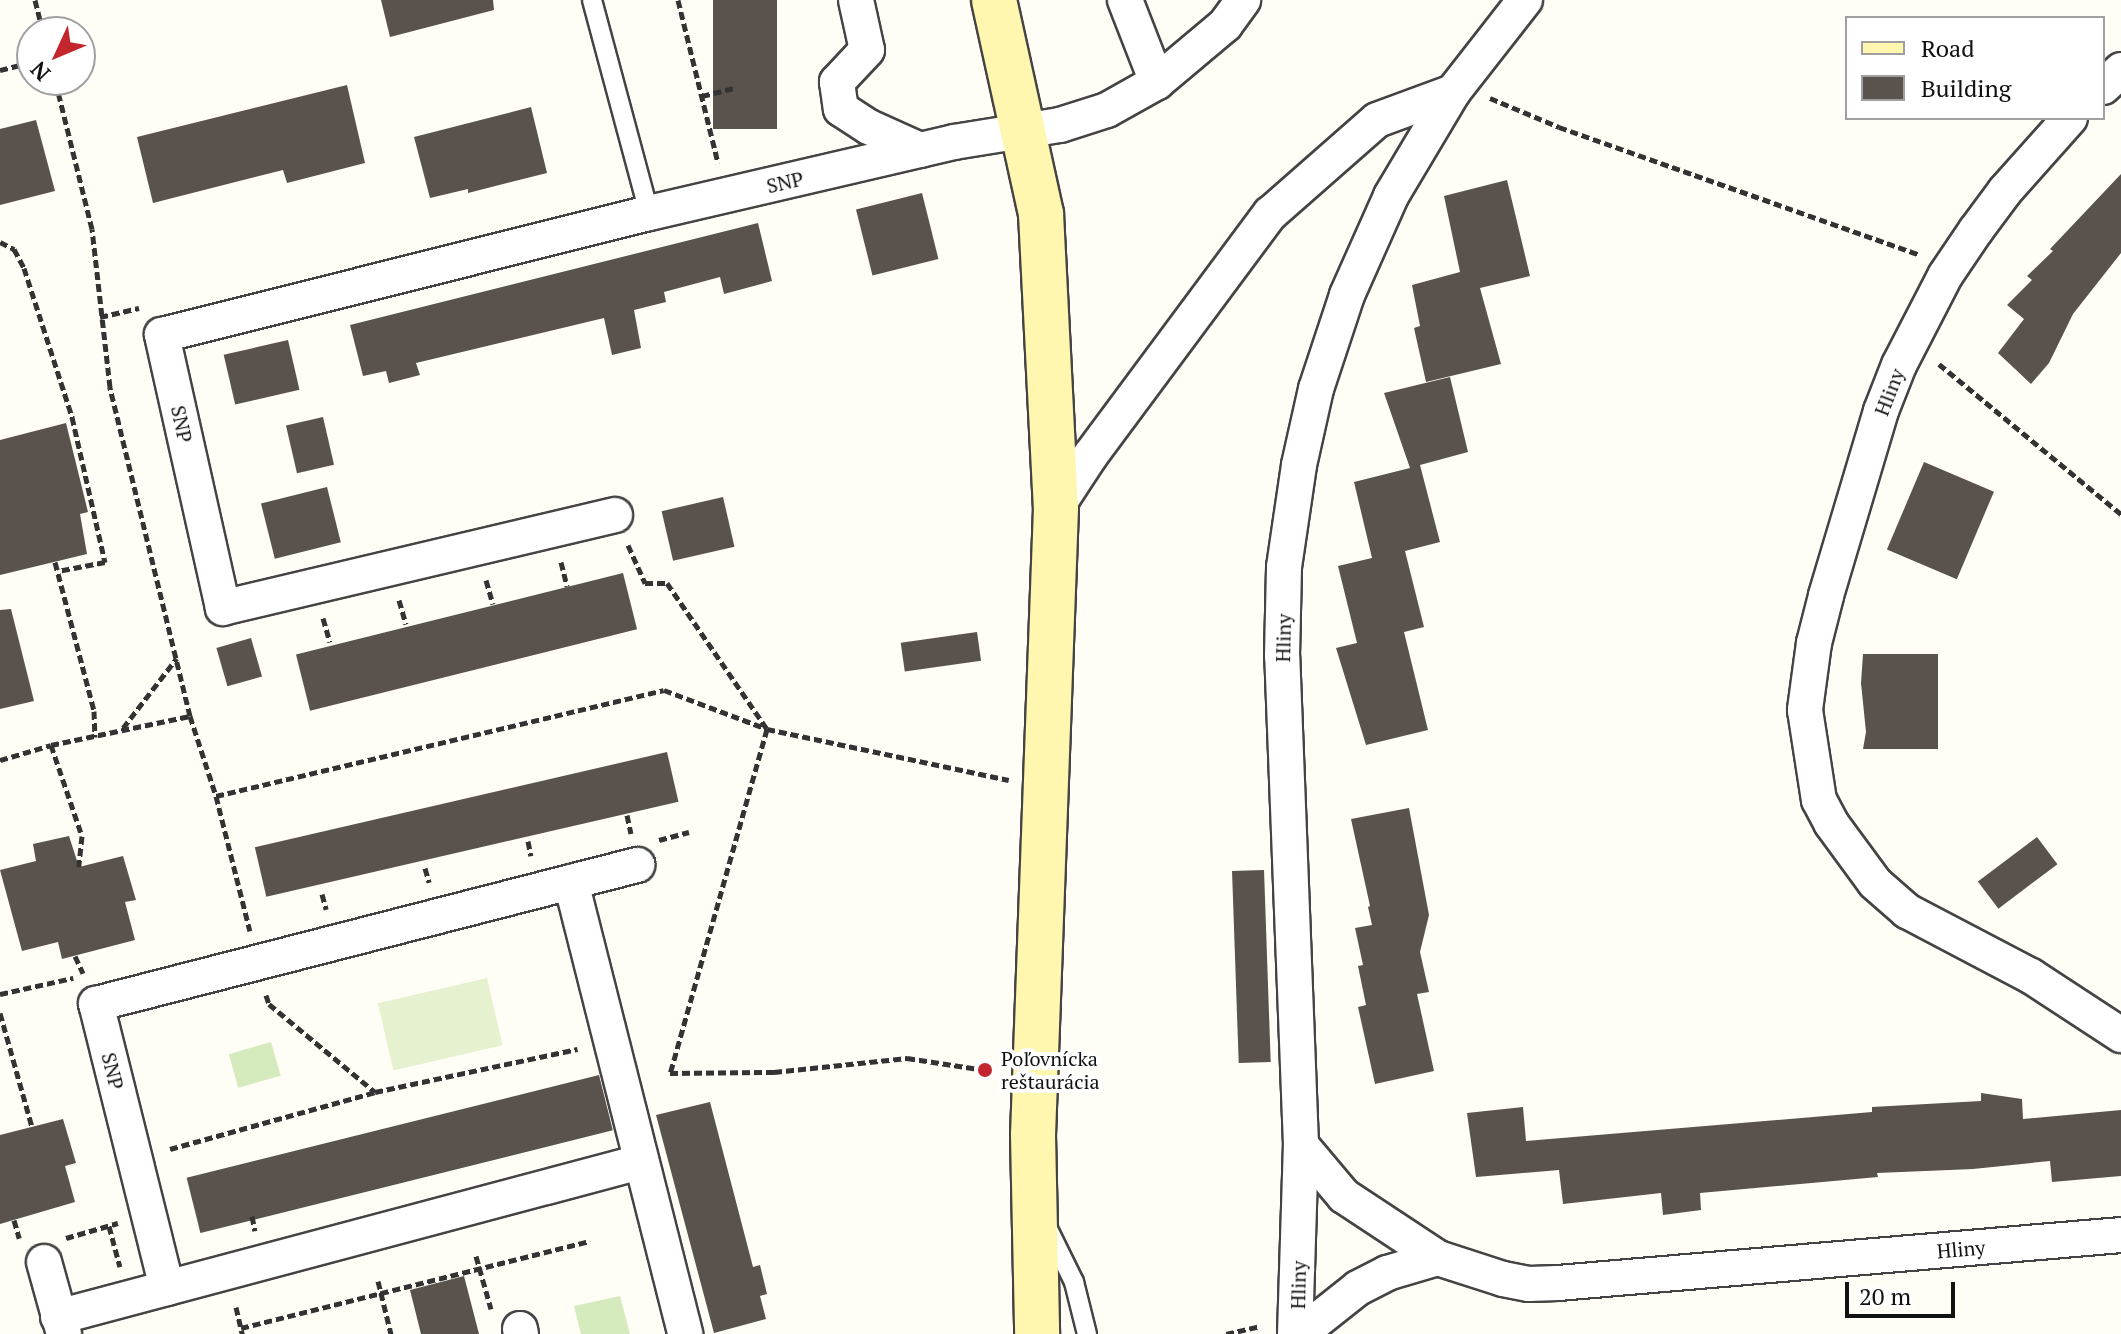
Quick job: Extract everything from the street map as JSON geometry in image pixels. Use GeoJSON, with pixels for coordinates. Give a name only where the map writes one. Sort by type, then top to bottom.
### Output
{"type":"FeatureCollection","features":[{"type":"Feature","properties":{"kind":"main road"},"geometry":{"type":"LineString","coordinates":[[994,0],[1026,133],[1041,214],[1056,508],[1033,1198],[1037,1334]]}},
{"type":"Feature","properties":{"kind":"street"},"geometry":{"type":"LineString","coordinates":[[856,0],[867,50],[837,82],[841,109],[869,127],[920,150]]}},
{"type":"Feature","properties":{"kind":"street"},"geometry":{"type":"LineString","coordinates":[[1125,0],[1157,82]]}},
{"type":"Feature","properties":{"kind":"street"},"geometry":{"type":"LineString","coordinates":[[1026,133],[1107,110],[1157,82],[1225,25],[1243,0]]}},
{"type":"Feature","properties":{"kind":"street","name":"Hliny"},"geometry":{"type":"LineString","coordinates":[[1297,1334],[1301,1145],[1282,656],[1284,567],[1299,465],[1316,389],[1347,295],[1391,196],[1453,92],[1525,0]]}},
{"type":"Feature","properties":{"kind":"street"},"geometry":{"type":"LineString","coordinates":[[2105,85],[2121,70]]}},
{"type":"Feature","properties":{"kind":"street"},"geometry":{"type":"LineString","coordinates":[[1056,508],[1090,456],[1270,214],[1377,120],[1453,92]]}},
{"type":"Feature","properties":{"kind":"street","name":"Hliny"},"geometry":{"type":"LineString","coordinates":[[2068,120],[2005,191],[1950,269],[1909,342],[1881,411],[1814,643],[1805,710],[1819,800],[1844,844],[1891,898],[1939,929],[2031,976],[2121,1035]]}},
{"type":"Feature","properties":{"kind":"street","name":"SNP"},"geometry":{"type":"LineString","coordinates":[[615,515],[223,608],[162,335],[649,213],[920,150],[1026,133]]}},
{"type":"Feature","properties":{"kind":"street","name":"SNP"},"geometry":{"type":"LineString","coordinates":[[167,1288],[96,1004],[637,865]]}},
{"type":"Feature","properties":{"kind":"street"},"geometry":{"type":"LineString","coordinates":[[571,882],[685,1334]]}},
{"type":"Feature","properties":{"kind":"street"},"geometry":{"type":"LineString","coordinates":[[1301,1145],[1344,1196],[1438,1258]]}},
{"type":"Feature","properties":{"kind":"street"},"geometry":{"type":"LineString","coordinates":[[48,1252],[61,1325],[167,1288],[640,1162]]}},
{"type":"Feature","properties":{"kind":"street","name":"Hliny"},"geometry":{"type":"LineString","coordinates":[[1297,1334],[1358,1288],[1387,1273],[1438,1258],[1529,1284],[2121,1235]]}},
{"type":"Feature","properties":{"kind":"lane"},"geometry":{"type":"LineString","coordinates":[[592,0],[649,213]]}},
{"type":"Feature","properties":{"kind":"lane"},"geometry":{"type":"LineString","coordinates":[[1033,1198],[1074,1282],[1087,1334]]}},
{"type":"Feature","properties":{"kind":"path"},"geometry":{"type":"LineString","coordinates":[[678,0],[726,195]]}},
{"type":"Feature","properties":{"kind":"path"},"geometry":{"type":"LineString","coordinates":[[702,96],[734,88]]}},
{"type":"Feature","properties":{"kind":"path"},"geometry":{"type":"LineString","coordinates":[[1453,92],[1501,100],[1559,127],[1911,251],[1950,269]]}},
{"type":"Feature","properties":{"kind":"path"},"geometry":{"type":"LineString","coordinates":[[59,96],[92,229],[110,387],[190,716],[216,796],[269,1004],[375,1092]]}},
{"type":"Feature","properties":{"kind":"path"},"geometry":{"type":"LineString","coordinates":[[0,242],[14,249],[24,268],[72,417],[105,562],[58,571]]}},
{"type":"Feature","properties":{"kind":"path"},"geometry":{"type":"LineString","coordinates":[[1909,342],[2121,514]]}},
{"type":"Feature","properties":{"kind":"path"},"geometry":{"type":"LineString","coordinates":[[615,515],[645,583],[667,583],[767,729]]}},
{"type":"Feature","properties":{"kind":"path"},"geometry":{"type":"LineString","coordinates":[[55,562],[94,711],[95,737]]}},
{"type":"Feature","properties":{"kind":"path"},"geometry":{"type":"LineString","coordinates":[[122,729],[177,658]]}},
{"type":"Feature","properties":{"kind":"path"},"geometry":{"type":"LineString","coordinates":[[216,796],[664,690],[767,729],[1014,781]]}},
{"type":"Feature","properties":{"kind":"path"},"geometry":{"type":"LineString","coordinates":[[0,760],[51,745],[190,716]]}},
{"type":"Feature","properties":{"kind":"path"},"geometry":{"type":"LineString","coordinates":[[767,729],[670,1073],[774,1072],[907,1058],[985,1070]]}},
{"type":"Feature","properties":{"kind":"path"},"geometry":{"type":"LineString","coordinates":[[51,745],[82,836],[79,867]]}},
{"type":"Feature","properties":{"kind":"path"},"geometry":{"type":"LineString","coordinates":[[0,1013],[32,1127]]}},
{"type":"Feature","properties":{"kind":"path"},"geometry":{"type":"LineString","coordinates":[[171,1162],[169,1147],[375,1092],[613,1041]]}},
{"type":"Feature","properties":{"kind":"path"},"geometry":{"type":"LineString","coordinates":[[48,1252],[149,1215]]}},
{"type":"Feature","properties":{"kind":"path"},"geometry":{"type":"LineString","coordinates":[[241,1328],[590,1241]]}},
{"type":"Feature","properties":{"kind":"path"},"geometry":{"type":"LineString","coordinates":[[476,1256],[511,1327]]}},
{"type":"Feature","properties":{"kind":"path"},"geometry":{"type":"LineString","coordinates":[[378,1281],[391,1334]]}},
{"type":"Feature","properties":{"kind":"green space"},"geometry":{"type":"Polygon","coordinates":[[[487,978],[503,1045],[393,1070],[378,1003],[487,978]]]}},
{"type":"Feature","properties":{"kind":"green space"},"geometry":{"type":"Polygon","coordinates":[[[271,1042],[281,1076],[238,1088],[229,1054],[271,1042]]]}},
{"type":"Feature","properties":{"kind":"green space"},"geometry":{"type":"Polygon","coordinates":[[[620,1296],[630,1334],[581,1334],[574,1306],[620,1296]]]}},
{"type":"Feature","properties":{"kind":"building"},"geometry":{"type":"Polygon","coordinates":[[[381,0],[493,0],[494,10],[390,37],[381,0]]]}},
{"type":"Feature","properties":{"kind":"building"},"geometry":{"type":"Polygon","coordinates":[[[713,0],[777,0],[777,129],[713,129],[713,0]]]}},
{"type":"Feature","properties":{"kind":"building"},"geometry":{"type":"Polygon","coordinates":[[[347,85],[365,163],[287,183],[283,170],[153,203],[137,137],[347,85]]]}},
{"type":"Feature","properties":{"kind":"building"},"geometry":{"type":"Polygon","coordinates":[[[531,107],[547,173],[468,193],[468,189],[430,198],[414,137],[531,107]]]}},
{"type":"Feature","properties":{"kind":"building"},"geometry":{"type":"Polygon","coordinates":[[[36,120],[55,191],[0,205],[0,129],[36,120]]]}},
{"type":"Feature","properties":{"kind":"building"},"geometry":{"type":"Polygon","coordinates":[[[2121,174],[2121,253],[2073,314],[2049,363],[2031,384],[1998,353],[2024,319],[2007,305],[2032,280],[2027,276],[2053,251],[2050,249],[2121,174]]]}},
{"type":"Feature","properties":{"kind":"building"},"geometry":{"type":"Polygon","coordinates":[[[1507,180],[1530,276],[1480,288],[1501,364],[1426,382],[1414,328],[1420,326],[1412,285],[1460,272],[1444,196],[1507,180]]]}},
{"type":"Feature","properties":{"kind":"building"},"geometry":{"type":"Polygon","coordinates":[[[922,193],[938,259],[872,275],[856,209],[922,193]]]}},
{"type":"Feature","properties":{"kind":"building"},"geometry":{"type":"Polygon","coordinates":[[[758,223],[772,281],[724,294],[720,277],[664,292],[666,302],[634,310],[641,348],[612,355],[604,318],[416,363],[420,375],[389,383],[386,371],[363,376],[350,325],[758,223]]]}},
{"type":"Feature","properties":{"kind":"building"},"geometry":{"type":"Polygon","coordinates":[[[288,340],[299,390],[235,405],[224,355],[288,340]]]}},
{"type":"Feature","properties":{"kind":"building"},"geometry":{"type":"Polygon","coordinates":[[[1450,377],[1468,452],[1420,465],[1440,542],[1405,551],[1424,627],[1404,632],[1428,730],[1366,745],[1336,648],[1357,643],[1338,566],[1372,558],[1354,482],[1410,468],[1384,393],[1450,377]]]}},
{"type":"Feature","properties":{"kind":"building"},"geometry":{"type":"Polygon","coordinates":[[[323,417],[334,465],[297,473],[286,426],[323,417]]]}},
{"type":"Feature","properties":{"kind":"building"},"geometry":{"type":"Polygon","coordinates":[[[66,423],[88,512],[80,514],[87,554],[0,575],[0,440],[66,423]]]}},
{"type":"Feature","properties":{"kind":"building"},"geometry":{"type":"Polygon","coordinates":[[[1924,462],[1994,492],[1957,579],[1887,549],[1924,462]]]}},
{"type":"Feature","properties":{"kind":"building"},"geometry":{"type":"Polygon","coordinates":[[[327,487],[341,542],[275,559],[261,503],[327,487]]]}},
{"type":"Feature","properties":{"kind":"building"},"geometry":{"type":"Polygon","coordinates":[[[723,497],[734,547],[673,561],[662,511],[723,497]]]}},
{"type":"Feature","properties":{"kind":"building"},"geometry":{"type":"Polygon","coordinates":[[[623,573],[637,629],[310,711],[296,655],[623,573]]]}},
{"type":"Feature","properties":{"kind":"building"},"geometry":{"type":"Polygon","coordinates":[[[11,609],[34,701],[0,709],[0,610],[11,609]]]}},
{"type":"Feature","properties":{"kind":"building"},"geometry":{"type":"Polygon","coordinates":[[[977,632],[981,661],[905,671],[901,643],[977,632]]]}},
{"type":"Feature","properties":{"kind":"building"},"geometry":{"type":"Polygon","coordinates":[[[251,638],[262,676],[227,686],[216,648],[251,638]]]}},
{"type":"Feature","properties":{"kind":"building"},"geometry":{"type":"Polygon","coordinates":[[[1863,654],[1938,654],[1938,749],[1863,749],[1866,732],[1861,683],[1863,654]]]}},
{"type":"Feature","properties":{"kind":"building"},"geometry":{"type":"Polygon","coordinates":[[[667,752],[678,802],[266,897],[255,847],[667,752]]]}},
{"type":"Feature","properties":{"kind":"building"},"geometry":{"type":"Polygon","coordinates":[[[1409,808],[1429,915],[1420,952],[1429,992],[1417,994],[1434,1071],[1375,1084],[1358,1007],[1366,1005],[1358,966],[1363,965],[1355,928],[1372,925],[1351,819],[1409,808]]]}},
{"type":"Feature","properties":{"kind":"building"},"geometry":{"type":"Polygon","coordinates":[[[69,836],[79,867],[123,856],[136,900],[125,902],[135,940],[62,959],[58,942],[22,951],[0,870],[36,861],[33,844],[69,836]]]}},
{"type":"Feature","properties":{"kind":"building"},"geometry":{"type":"Polygon","coordinates":[[[2037,837],[2057,864],[1998,909],[1978,882],[2037,837]]]}},
{"type":"Feature","properties":{"kind":"building"},"geometry":{"type":"Polygon","coordinates":[[[1264,870],[1271,1062],[1239,1063],[1232,871],[1264,870]]]}},
{"type":"Feature","properties":{"kind":"building"},"geometry":{"type":"Polygon","coordinates":[[[599,1075],[613,1130],[200,1233],[187,1178],[599,1075]]]}},
{"type":"Feature","properties":{"kind":"building"},"geometry":{"type":"Polygon","coordinates":[[[1981,1093],[2022,1099],[2023,1119],[2121,1110],[2121,1176],[2052,1182],[2050,1161],[1973,1169],[1877,1173],[1878,1177],[1700,1193],[1701,1210],[1663,1215],[1661,1193],[1563,1204],[1559,1170],[1476,1177],[1467,1113],[1523,1107],[1526,1141],[1872,1112],[1872,1107],[1981,1101],[1981,1093]]]}},
{"type":"Feature","properties":{"kind":"building"},"geometry":{"type":"Polygon","coordinates":[[[710,1102],[753,1267],[760,1265],[767,1294],[760,1296],[766,1319],[714,1333],[656,1115],[710,1102]]]}},
{"type":"Feature","properties":{"kind":"building"},"geometry":{"type":"Polygon","coordinates":[[[63,1119],[76,1163],[65,1166],[75,1202],[0,1224],[0,1135],[63,1119]]]}},
{"type":"Feature","properties":{"kind":"building"},"geometry":{"type":"Polygon","coordinates":[[[464,1276],[479,1334],[421,1334],[410,1290],[464,1276]]]}},
{"type":"Feature","properties":{"kind":"place","name":"Poľovnícka reštaurácia"},"geometry":{"type":"Point","coordinates":[985,1070]}}]}
